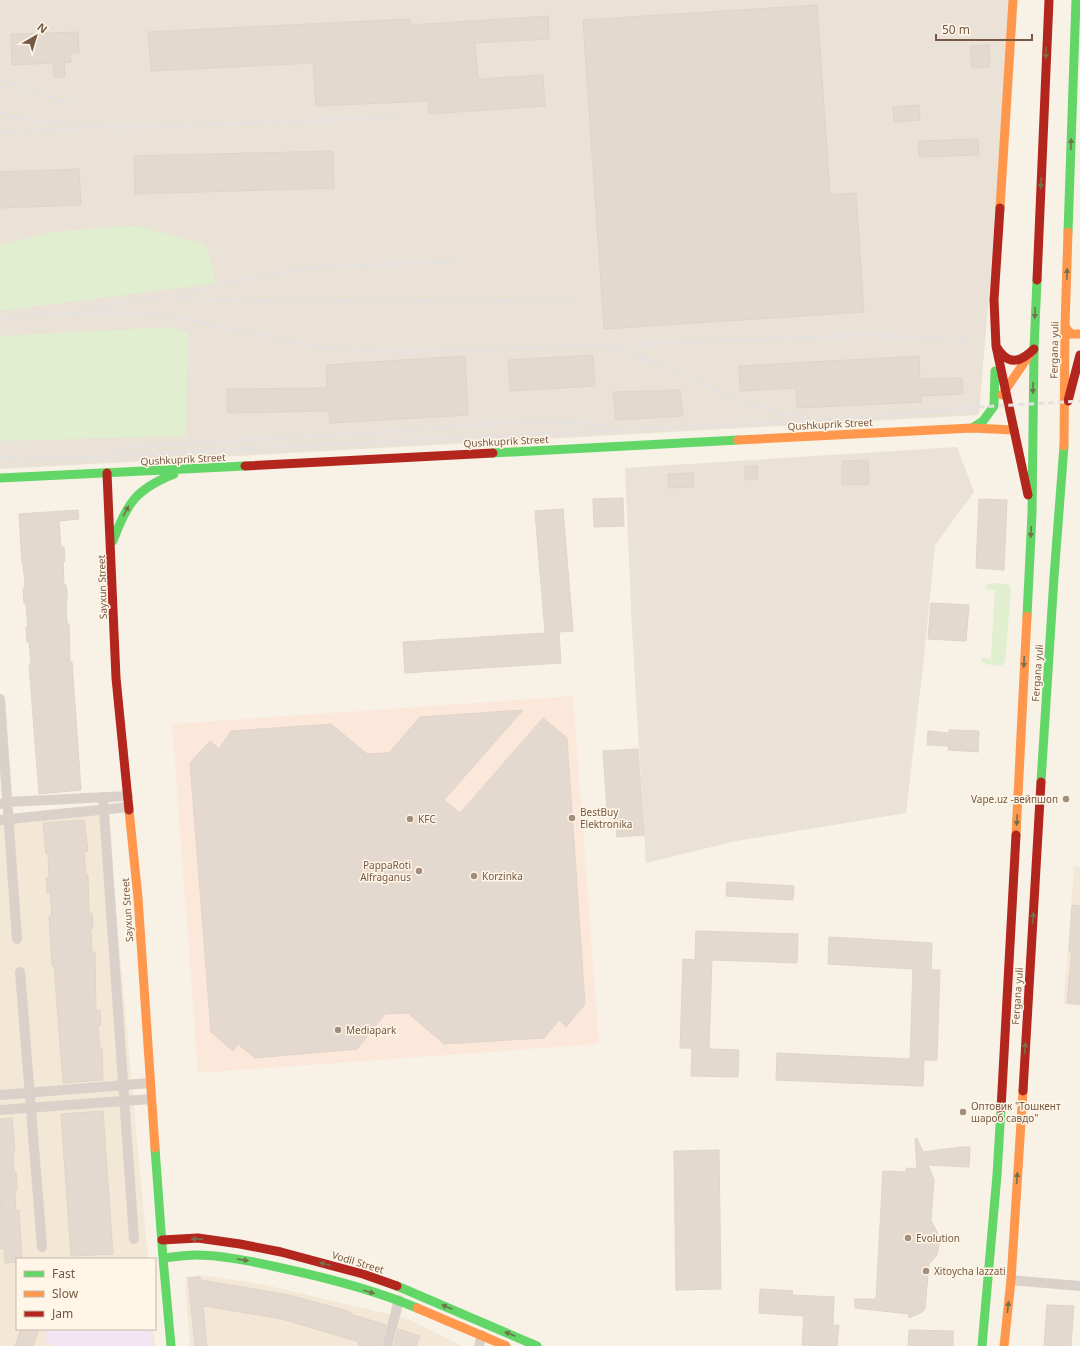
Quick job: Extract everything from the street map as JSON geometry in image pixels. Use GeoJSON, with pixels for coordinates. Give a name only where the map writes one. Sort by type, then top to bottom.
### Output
{"type":"FeatureCollection","features":[{"type":"Feature","properties":{"kind":"street"},"geometry":{"type":"LineString","coordinates":[[994,406],[996,346],[994,300],[1013,0]]}},
{"type":"Feature","properties":{"kind":"street","name":"Fergana yuli"},"geometry":{"type":"LineString","coordinates":[[982,1346],[997,1183],[1001,1121],[1032,514],[1034,349],[1049,0]]}},
{"type":"Feature","properties":{"kind":"street","name":"Fergana yuli"},"geometry":{"type":"LineString","coordinates":[[1004,1346],[1011,1280],[1054,585],[1064,453],[1065,327],[1076,0]]}},
{"type":"Feature","properties":{"kind":"street"},"geometry":{"type":"LineString","coordinates":[[1065,327],[1072,334],[1080,334]]}},
{"type":"Feature","properties":{"kind":"street"},"geometry":{"type":"LineString","coordinates":[[996,346],[1003,356],[1013,361],[1018,361],[1024,358],[1034,349]]}},
{"type":"Feature","properties":{"kind":"street"},"geometry":{"type":"LineString","coordinates":[[996,346],[1032,514]]}},
{"type":"Feature","properties":{"kind":"street"},"geometry":{"type":"LineString","coordinates":[[972,428],[983,421],[1034,349]]}},
{"type":"Feature","properties":{"kind":"street"},"geometry":{"type":"LineString","coordinates":[[1064,415],[1080,355]]}},
{"type":"Feature","properties":{"kind":"street","name":"Qushkuprik Street"},"geometry":{"type":"LineString","coordinates":[[0,478],[190,470],[576,448],[972,428],[1014,430]]}},
{"type":"Feature","properties":{"kind":"street"},"geometry":{"type":"LineString","coordinates":[[111,547],[121,520],[136,495],[147,486],[160,479],[190,470]]}},
{"type":"Feature","properties":{"kind":"street","name":"Sayxun Street"},"geometry":{"type":"LineString","coordinates":[[107,473],[116,678],[138,898],[150,1084],[171,1346]]}},
{"type":"Feature","properties":{"kind":"street"},"geometry":{"type":"LineString","coordinates":[[0,699],[5,819],[18,940]]}},
{"type":"Feature","properties":{"kind":"street"},"geometry":{"type":"LineString","coordinates":[[4,803],[128,796]]}},
{"type":"Feature","properties":{"kind":"street"},"geometry":{"type":"LineString","coordinates":[[102,797],[134,1239]]}},
{"type":"Feature","properties":{"kind":"street"},"geometry":{"type":"LineString","coordinates":[[5,819],[129,807]]}},
{"type":"Feature","properties":{"kind":"street"},"geometry":{"type":"LineString","coordinates":[[20,972],[42,1247]]}},
{"type":"Feature","properties":{"kind":"street"},"geometry":{"type":"LineString","coordinates":[[0,1095],[150,1084]]}},
{"type":"Feature","properties":{"kind":"street"},"geometry":{"type":"LineString","coordinates":[[0,1110],[152,1100]]}},
{"type":"Feature","properties":{"kind":"street","name":"Vodil Street"},"geometry":{"type":"LineString","coordinates":[[162,1240],[198,1238],[240,1244],[281,1252],[363,1274],[402,1288],[537,1346]]}},
{"type":"Feature","properties":{"kind":"street"},"geometry":{"type":"LineString","coordinates":[[163,1258],[196,1255],[254,1262],[314,1275],[399,1300],[506,1346]]}},
{"type":"Feature","properties":{"kind":"street"},"geometry":{"type":"LineString","coordinates":[[1011,1280],[1080,1286]]}},
{"type":"Feature","properties":{"kind":"street"},"geometry":{"type":"LineString","coordinates":[[387,1346],[399,1300]]}},
{"type":"Feature","properties":{"kind":"street"},"geometry":{"type":"LineString","coordinates":[[479,1346],[482,1335]]}},
{"type":"Feature","properties":{"kind":"shaded area"},"geometry":{"type":"Polygon","coordinates":[[[0,0],[1013,0],[979,415],[0,469],[0,0]]]}},
{"type":"Feature","properties":{"kind":"shaded area"},"geometry":{"type":"Polygon","coordinates":[[[957,447],[974,492],[935,545],[906,813],[736,841],[646,863],[632,629],[625,468],[957,447]]]}},
{"type":"Feature","properties":{"kind":"shaded area"},"geometry":{"type":"Polygon","coordinates":[[[573,696],[599,1044],[198,1073],[172,724],[573,696]]]}},
{"type":"Feature","properties":{"kind":"shaded area"},"geometry":{"type":"Polygon","coordinates":[[[106,804],[148,1258],[16,1258],[16,1330],[153,1330],[155,1346],[0,1346],[0,815],[106,804]]]}},
{"type":"Feature","properties":{"kind":"shaded area"},"geometry":{"type":"Polygon","coordinates":[[[1074,866],[1080,867],[1080,1006],[1064,1004],[1074,866]]]}},
{"type":"Feature","properties":{"kind":"shaded area"},"geometry":{"type":"Polygon","coordinates":[[[201,1275],[261,1284],[408,1319],[462,1346],[190,1346],[185,1277],[201,1275]]]}},
{"type":"Feature","properties":{"kind":"shaded area"},"geometry":{"type":"Polygon","coordinates":[[[46,1330],[151,1330],[152,1346],[54,1346],[45,1342],[46,1330]]]}},
{"type":"Feature","properties":{"kind":"green space"},"geometry":{"type":"Polygon","coordinates":[[[136,226],[195,241],[207,247],[216,283],[0,311],[0,245],[54,232],[136,226]]]}},
{"type":"Feature","properties":{"kind":"green space"},"geometry":{"type":"Polygon","coordinates":[[[172,327],[188,333],[186,436],[0,441],[0,336],[172,327]]]}},
{"type":"Feature","properties":{"kind":"green space"},"geometry":{"type":"Polygon","coordinates":[[[991,583],[1008,584],[1011,590],[1005,662],[1001,666],[982,662],[982,658],[991,659],[995,590],[985,589],[987,585],[991,583]]]}},
{"type":"Feature","properties":{"kind":"building"},"geometry":{"type":"Polygon","coordinates":[[[817,5],[830,195],[856,193],[864,312],[604,329],[583,20],[817,5]]]}},
{"type":"Feature","properties":{"kind":"building"},"geometry":{"type":"Polygon","coordinates":[[[548,16],[549,39],[475,43],[478,79],[543,75],[545,106],[429,114],[428,101],[316,106],[313,63],[151,71],[148,32],[410,19],[410,25],[548,16]]]}},
{"type":"Feature","properties":{"kind":"building"},"geometry":{"type":"Polygon","coordinates":[[[78,32],[79,53],[70,53],[71,62],[64,63],[65,77],[54,77],[53,63],[12,65],[11,34],[78,32]]]}},
{"type":"Feature","properties":{"kind":"building"},"geometry":{"type":"Polygon","coordinates":[[[989,45],[990,67],[972,68],[970,46],[989,45]]]}},
{"type":"Feature","properties":{"kind":"building"},"geometry":{"type":"Polygon","coordinates":[[[919,105],[920,120],[894,122],[893,107],[919,105]]]}},
{"type":"Feature","properties":{"kind":"building"},"geometry":{"type":"Polygon","coordinates":[[[978,139],[979,155],[919,157],[918,141],[978,139]]]}},
{"type":"Feature","properties":{"kind":"building"},"geometry":{"type":"Polygon","coordinates":[[[333,151],[334,188],[135,194],[134,156],[333,151]]]}},
{"type":"Feature","properties":{"kind":"building"},"geometry":{"type":"Polygon","coordinates":[[[79,169],[81,205],[0,208],[0,172],[79,169]]]}},
{"type":"Feature","properties":{"kind":"building"},"geometry":{"type":"Polygon","coordinates":[[[593,355],[595,386],[510,391],[508,360],[593,355]]]}},
{"type":"Feature","properties":{"kind":"building"},"geometry":{"type":"Polygon","coordinates":[[[465,356],[468,415],[330,423],[329,411],[227,413],[227,389],[327,388],[326,365],[465,356]]]}},
{"type":"Feature","properties":{"kind":"building"},"geometry":{"type":"Polygon","coordinates":[[[919,356],[920,379],[962,378],[963,394],[921,396],[921,402],[797,408],[796,388],[740,391],[739,366],[919,356]]]}},
{"type":"Feature","properties":{"kind":"building"},"geometry":{"type":"Polygon","coordinates":[[[680,390],[683,416],[616,420],[613,392],[680,390]]]}},
{"type":"Feature","properties":{"kind":"building"},"geometry":{"type":"Polygon","coordinates":[[[868,460],[869,484],[842,485],[842,461],[868,460]]]}},
{"type":"Feature","properties":{"kind":"building"},"geometry":{"type":"Polygon","coordinates":[[[745,466],[757,466],[758,479],[745,480],[745,466]]]}},
{"type":"Feature","properties":{"kind":"building"},"geometry":{"type":"Polygon","coordinates":[[[693,473],[694,487],[668,488],[668,474],[693,473]]]}},
{"type":"Feature","properties":{"kind":"building"},"geometry":{"type":"Polygon","coordinates":[[[623,498],[624,526],[594,527],[593,499],[623,498]]]}},
{"type":"Feature","properties":{"kind":"building"},"geometry":{"type":"Polygon","coordinates":[[[979,499],[1007,500],[1004,570],[976,568],[979,499]]]}},
{"type":"Feature","properties":{"kind":"building"},"geometry":{"type":"Polygon","coordinates":[[[563,509],[573,631],[559,632],[561,663],[405,673],[403,642],[545,633],[535,511],[563,509]]]}},
{"type":"Feature","properties":{"kind":"building"},"geometry":{"type":"Polygon","coordinates":[[[78,510],[79,519],[59,521],[61,547],[64,547],[64,585],[66,585],[67,593],[67,624],[69,624],[70,662],[72,662],[81,790],[39,794],[29,665],[31,665],[29,641],[27,642],[26,627],[28,627],[26,603],[24,603],[23,588],[25,588],[25,583],[22,564],[19,514],[78,510]]]}},
{"type":"Feature","properties":{"kind":"building"},"geometry":{"type":"Polygon","coordinates":[[[931,603],[969,605],[966,641],[928,639],[931,603]]]}},
{"type":"Feature","properties":{"kind":"building"},"geometry":{"type":"Polygon","coordinates":[[[523,710],[444,800],[460,813],[543,718],[567,738],[585,1004],[566,1027],[559,1020],[544,1038],[444,1044],[408,1013],[385,1014],[357,1049],[255,1058],[238,1044],[233,1051],[211,1032],[190,763],[210,741],[219,749],[231,731],[331,724],[367,754],[389,753],[420,717],[523,710]]]}},
{"type":"Feature","properties":{"kind":"building"},"geometry":{"type":"Polygon","coordinates":[[[949,730],[979,731],[978,752],[948,750],[949,746],[927,745],[928,731],[949,733],[949,730]]]}},
{"type":"Feature","properties":{"kind":"building"},"geometry":{"type":"Polygon","coordinates":[[[638,749],[644,835],[617,837],[615,810],[607,811],[603,751],[638,749]]]}},
{"type":"Feature","properties":{"kind":"building"},"geometry":{"type":"Polygon","coordinates":[[[84,820],[88,851],[84,852],[86,875],[88,875],[89,914],[92,913],[93,928],[90,929],[92,952],[95,952],[96,1010],[100,1010],[101,1025],[98,1026],[100,1048],[102,1048],[103,1080],[63,1083],[54,966],[52,966],[49,916],[52,916],[50,892],[47,893],[46,878],[49,878],[48,854],[46,854],[43,823],[84,820]]]}},
{"type":"Feature","properties":{"kind":"building"},"geometry":{"type":"Polygon","coordinates":[[[727,882],[794,886],[793,900],[726,896],[727,882]]]}},
{"type":"Feature","properties":{"kind":"building"},"geometry":{"type":"Polygon","coordinates":[[[1072,905],[1080,906],[1080,1004],[1067,1003],[1072,951],[1069,951],[1072,905]]]}},
{"type":"Feature","properties":{"kind":"building"},"geometry":{"type":"Polygon","coordinates":[[[696,931],[798,934],[797,963],[712,960],[709,1049],[739,1050],[738,1077],[691,1076],[692,1048],[680,1048],[683,959],[695,960],[696,931]]]}},
{"type":"Feature","properties":{"kind":"building"},"geometry":{"type":"Polygon","coordinates":[[[829,937],[932,943],[931,970],[940,970],[937,1060],[924,1060],[923,1086],[776,1080],[777,1053],[910,1059],[913,969],[828,964],[829,937]]]}},
{"type":"Feature","properties":{"kind":"building"},"geometry":{"type":"Polygon","coordinates":[[[103,1111],[113,1254],[71,1256],[61,1114],[103,1111]]]}},
{"type":"Feature","properties":{"kind":"building"},"geometry":{"type":"Polygon","coordinates":[[[12,1118],[15,1152],[13,1152],[14,1172],[16,1172],[17,1190],[15,1190],[16,1211],[19,1210],[22,1258],[16,1258],[16,1262],[5,1263],[4,1248],[0,1249],[0,1119],[12,1118]]]}},
{"type":"Feature","properties":{"kind":"building"},"geometry":{"type":"Polygon","coordinates":[[[917,1138],[923,1152],[970,1147],[969,1167],[928,1165],[934,1180],[931,1221],[937,1232],[939,1244],[937,1255],[929,1264],[925,1309],[909,1318],[909,1314],[855,1308],[855,1299],[876,1299],[883,1171],[906,1172],[906,1168],[917,1169],[915,1139],[917,1138]]]}},
{"type":"Feature","properties":{"kind":"building"},"geometry":{"type":"Polygon","coordinates":[[[719,1150],[721,1289],[676,1290],[674,1151],[719,1150]]]}},
{"type":"Feature","properties":{"kind":"building"},"geometry":{"type":"Polygon","coordinates":[[[200,1277],[201,1280],[289,1295],[351,1312],[350,1314],[386,1325],[381,1346],[358,1346],[359,1342],[282,1319],[203,1306],[207,1346],[195,1346],[188,1278],[200,1277]]]}},
{"type":"Feature","properties":{"kind":"building"},"geometry":{"type":"Polygon","coordinates":[[[760,1289],[793,1291],[792,1295],[834,1297],[833,1325],[839,1325],[837,1346],[802,1345],[804,1316],[759,1313],[760,1289]]]}},
{"type":"Feature","properties":{"kind":"building"},"geometry":{"type":"Polygon","coordinates":[[[1047,1305],[1074,1306],[1071,1346],[1044,1346],[1047,1305]]]}},
{"type":"Feature","properties":{"kind":"building"},"geometry":{"type":"Polygon","coordinates":[[[398,1329],[420,1336],[416,1346],[394,1346],[398,1329]]]}},
{"type":"Feature","properties":{"kind":"building"},"geometry":{"type":"Polygon","coordinates":[[[21,1330],[38,1331],[33,1346],[15,1346],[21,1330]]]}},
{"type":"Feature","properties":{"kind":"building"},"geometry":{"type":"Polygon","coordinates":[[[909,1330],[953,1331],[953,1346],[908,1346],[909,1330]]]}},
{"type":"Feature","properties":{"kind":"railway"},"geometry":{"type":"LineString","coordinates":[[0,80],[77,106]]}},
{"type":"Feature","properties":{"kind":"railway"},"geometry":{"type":"LineString","coordinates":[[0,113],[29,120],[119,128],[401,117]]}},
{"type":"Feature","properties":{"kind":"railway"},"geometry":{"type":"LineString","coordinates":[[0,132],[79,129]]}},
{"type":"Feature","properties":{"kind":"railway"},"geometry":{"type":"LineString","coordinates":[[85,308],[158,298],[293,270],[326,266],[458,262]]}},
{"type":"Feature","properties":{"kind":"railway"},"geometry":{"type":"LineString","coordinates":[[176,298],[238,301],[576,301]]}},
{"type":"Feature","properties":{"kind":"railway"},"geometry":{"type":"LineString","coordinates":[[43,314],[106,312],[148,314],[193,321],[313,346],[360,351],[401,352],[594,346],[868,335],[970,340]]}},
{"type":"Feature","properties":{"kind":"railway"},"geometry":{"type":"LineString","coordinates":[[0,320],[48,313]]}},
{"type":"Feature","properties":{"kind":"railway"},"geometry":{"type":"LineString","coordinates":[[610,349],[654,362],[740,400],[762,408],[788,415],[809,417]]}},
{"type":"Feature","properties":{"kind":"railway"},"geometry":{"type":"LineString","coordinates":[[0,456],[25,459],[74,458],[838,420],[979,407],[1080,401]]}},
{"type":"Feature","properties":{"kind":"railway"},"geometry":{"type":"LineString","coordinates":[[111,451],[143,446],[400,431],[475,424],[545,422],[608,426]]}},
{"type":"Feature","properties":{"kind":"traffic: fast"},"geometry":{"type":"LineString","coordinates":[[1068,232],[1076,0]]}},
{"type":"Feature","properties":{"kind":"traffic: fast"},"geometry":{"type":"LineString","coordinates":[[1027,616],[1032,514],[1034,349],[1037,280]]}},
{"type":"Feature","properties":{"kind":"traffic: fast"},"geometry":{"type":"LineString","coordinates":[[972,428],[983,421],[994,406],[995,371]]}},
{"type":"Feature","properties":{"kind":"traffic: fast"},"geometry":{"type":"LineString","coordinates":[[493,453],[738,440]]}},
{"type":"Feature","properties":{"kind":"traffic: fast"},"geometry":{"type":"LineString","coordinates":[[1041,782],[1064,446]]}},
{"type":"Feature","properties":{"kind":"traffic: fast"},"geometry":{"type":"LineString","coordinates":[[0,478],[245,466]]}},
{"type":"Feature","properties":{"kind":"traffic: fast"},"geometry":{"type":"LineString","coordinates":[[113,541],[123,517],[134,499],[150,485],[174,474]]}},
{"type":"Feature","properties":{"kind":"traffic: fast"},"geometry":{"type":"LineString","coordinates":[[982,1346],[997,1175],[1001,1109]]}},
{"type":"Feature","properties":{"kind":"traffic: fast"},"geometry":{"type":"LineString","coordinates":[[155,1148],[171,1346]]}},
{"type":"Feature","properties":{"kind":"traffic: fast"},"geometry":{"type":"LineString","coordinates":[[163,1258],[188,1255],[227,1257],[348,1284],[417,1308]]}},
{"type":"Feature","properties":{"kind":"traffic: fast"},"geometry":{"type":"LineString","coordinates":[[397,1286],[537,1346]]}},
{"type":"Feature","properties":{"kind":"traffic: slow"},"geometry":{"type":"LineString","coordinates":[[1000,208],[1013,0]]}},
{"type":"Feature","properties":{"kind":"traffic: slow"},"geometry":{"type":"LineString","coordinates":[[1064,446],[1065,327],[1068,232]]}},
{"type":"Feature","properties":{"kind":"traffic: slow"},"geometry":{"type":"LineString","coordinates":[[1065,327],[1071,334],[1080,334]]}},
{"type":"Feature","properties":{"kind":"traffic: slow"},"geometry":{"type":"LineString","coordinates":[[1002,395],[1032,351]]}},
{"type":"Feature","properties":{"kind":"traffic: slow"},"geometry":{"type":"LineString","coordinates":[[738,440],[972,428],[1014,430]]}},
{"type":"Feature","properties":{"kind":"traffic: slow"},"geometry":{"type":"LineString","coordinates":[[1016,835],[1027,616]]}},
{"type":"Feature","properties":{"kind":"traffic: slow"},"geometry":{"type":"LineString","coordinates":[[129,810],[138,898],[155,1148]]}},
{"type":"Feature","properties":{"kind":"traffic: slow"},"geometry":{"type":"LineString","coordinates":[[1004,1346],[1011,1280],[1023,1091]]}},
{"type":"Feature","properties":{"kind":"traffic: slow"},"geometry":{"type":"LineString","coordinates":[[417,1308],[506,1346]]}},
{"type":"Feature","properties":{"kind":"traffic: jam"},"geometry":{"type":"LineString","coordinates":[[1037,280],[1049,0]]}},
{"type":"Feature","properties":{"kind":"traffic: jam"},"geometry":{"type":"LineString","coordinates":[[1000,208],[994,300],[996,346],[1028,495]]}},
{"type":"Feature","properties":{"kind":"traffic: jam"},"geometry":{"type":"LineString","coordinates":[[996,346],[1004,357],[1014,360],[1023,358],[1034,349]]}},
{"type":"Feature","properties":{"kind":"traffic: jam"},"geometry":{"type":"LineString","coordinates":[[1068,401],[1080,355]]}},
{"type":"Feature","properties":{"kind":"traffic: jam"},"geometry":{"type":"LineString","coordinates":[[245,466],[493,453]]}},
{"type":"Feature","properties":{"kind":"traffic: jam"},"geometry":{"type":"LineString","coordinates":[[107,473],[116,678],[129,810]]}},
{"type":"Feature","properties":{"kind":"traffic: jam"},"geometry":{"type":"LineString","coordinates":[[1023,1091],[1041,782]]}},
{"type":"Feature","properties":{"kind":"traffic: jam"},"geometry":{"type":"LineString","coordinates":[[1001,1109],[1016,835]]}},
{"type":"Feature","properties":{"kind":"traffic: jam"},"geometry":{"type":"LineString","coordinates":[[162,1240],[198,1238],[281,1252],[363,1274],[397,1286]]}},
{"type":"Feature","properties":{"kind":"place","name":"Vape.uz -вейпшоп"},"geometry":{"type":"Point","coordinates":[1066,799]}},
{"type":"Feature","properties":{"kind":"place","name":"BestBuy Elektronika"},"geometry":{"type":"Point","coordinates":[572,818]}},
{"type":"Feature","properties":{"kind":"place","name":"KFC"},"geometry":{"type":"Point","coordinates":[410,819]}},
{"type":"Feature","properties":{"kind":"place","name":"PappaRoti Alfraganus"},"geometry":{"type":"Point","coordinates":[419,871]}},
{"type":"Feature","properties":{"kind":"place","name":"Korzinka"},"geometry":{"type":"Point","coordinates":[474,876]}},
{"type":"Feature","properties":{"kind":"place","name":"Mediapark"},"geometry":{"type":"Point","coordinates":[338,1030]}},
{"type":"Feature","properties":{"kind":"place","name":"Оптовик \"Тошкент шароб савдо\""},"geometry":{"type":"Point","coordinates":[963,1112]}},
{"type":"Feature","properties":{"kind":"place","name":"Evolution"},"geometry":{"type":"Point","coordinates":[908,1238]}},
{"type":"Feature","properties":{"kind":"place","name":"Xitoycha lazzati"},"geometry":{"type":"Point","coordinates":[926,1271]}}]}
